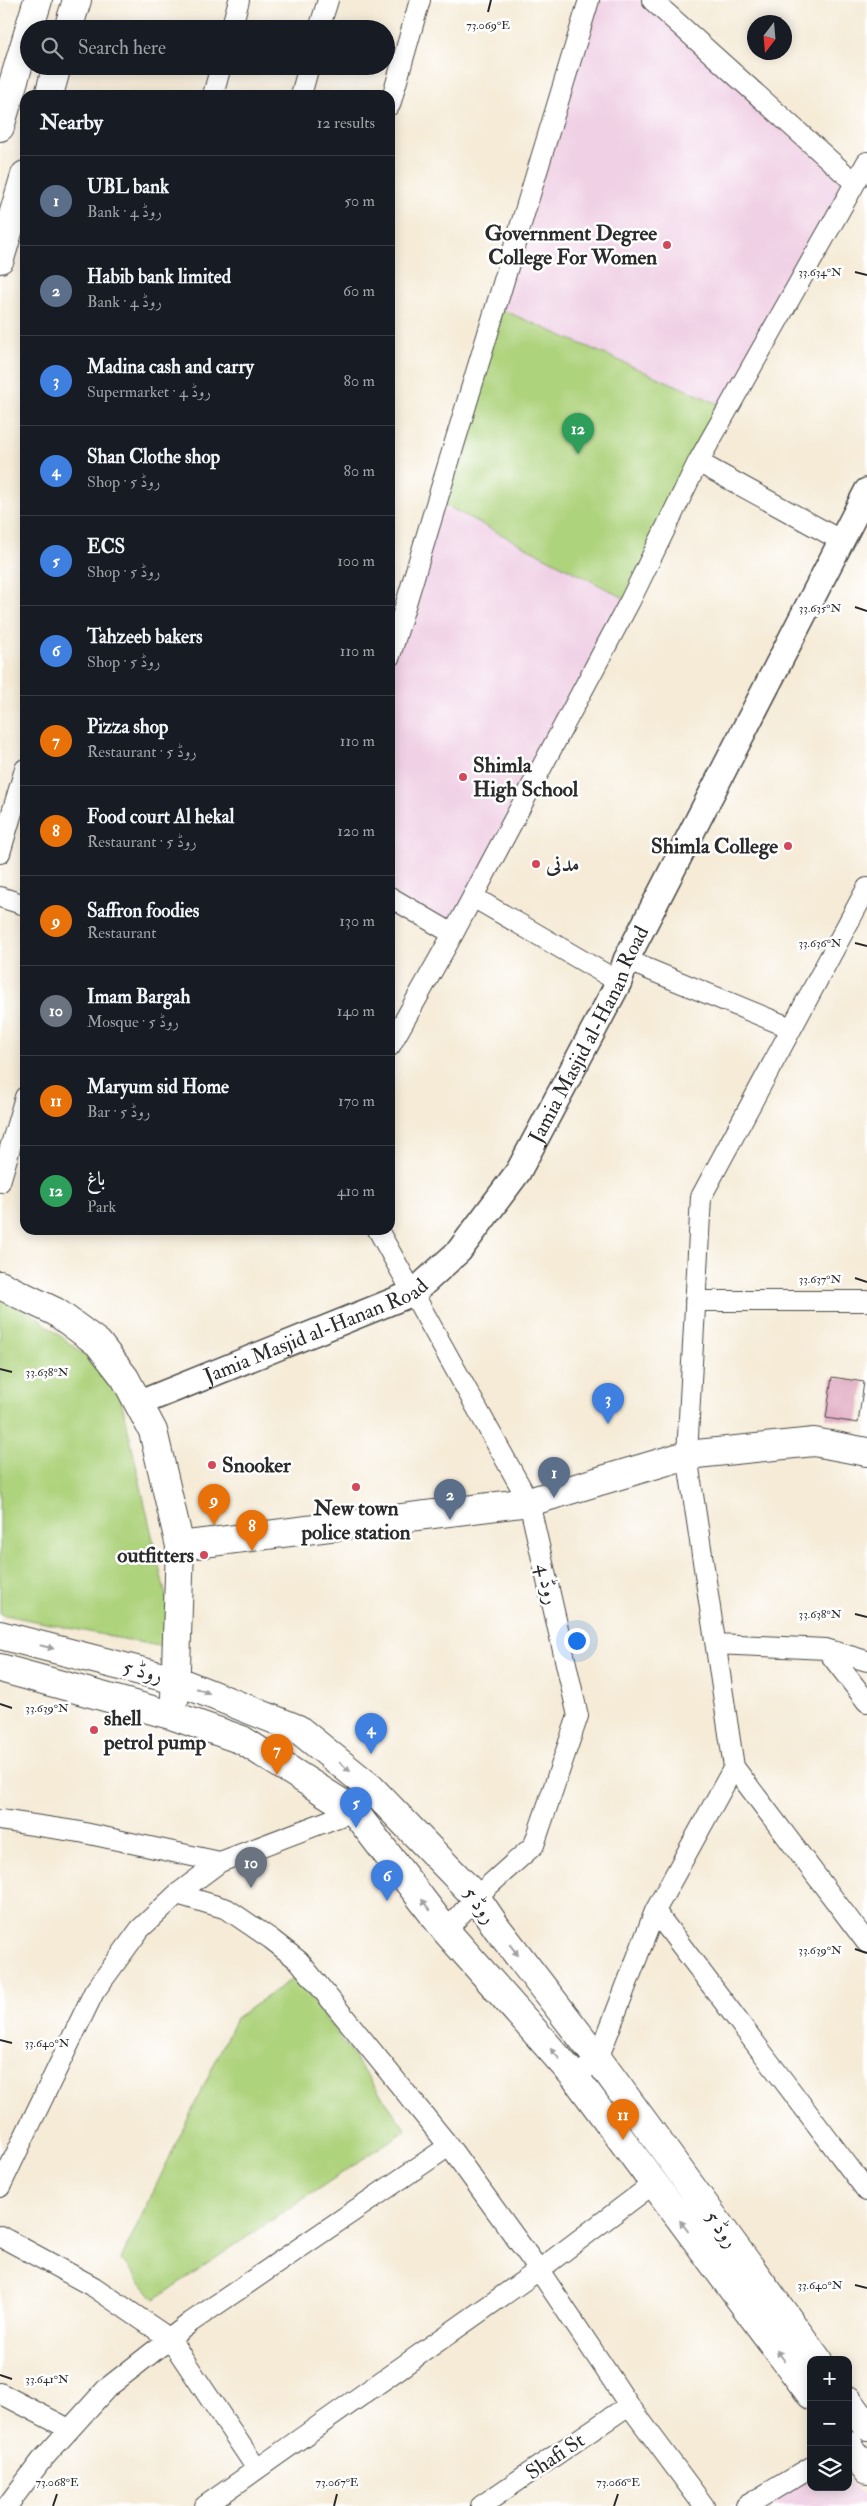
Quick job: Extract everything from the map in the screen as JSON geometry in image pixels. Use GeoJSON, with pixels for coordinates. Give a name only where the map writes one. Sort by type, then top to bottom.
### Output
{"type":"FeatureCollection","features":[{"type":"Feature","properties":{"kind":"main road"},"geometry":{"type":"LineString","coordinates":[[32,20],[38,0]]}},
{"type":"Feature","properties":{"kind":"main road"},"geometry":{"type":"LineString","coordinates":[[71,20],[77,0]]}},
{"type":"Feature","properties":{"kind":"main road"},"geometry":{"type":"LineString","coordinates":[[0,127],[20,60]]}},
{"type":"Feature","properties":{"kind":"main road"},"geometry":{"type":"LineString","coordinates":[[50,90],[55,75]]}},
{"type":"Feature","properties":{"kind":"main road"},"geometry":{"type":"LineString","coordinates":[[0,259],[20,192]]}},
{"type":"Feature","properties":{"kind":"main road"},"geometry":{"type":"LineString","coordinates":[[0,1285],[56,1312],[98,1343],[125,1378],[140,1403],[153,1431],[180,1546],[174,1716]]}},
{"type":"Feature","properties":{"kind":"main road"},"geometry":{"type":"LineString","coordinates":[[180,1546],[529,1502],[687,1455],[814,1442],[867,1452]]}},
{"type":"Feature","properties":{"kind":"main road","name":"روڈ 5"},"geometry":{"type":"LineString","coordinates":[[0,1635],[175,1680],[298,1729],[371,1788],[476,1897],[497,1928],[598,2058],[815,2356]]}},
{"type":"Feature","properties":{"kind":"main road","name":"روڈ 5"},"geometry":{"type":"LineString","coordinates":[[0,1668],[174,1716],[242,1740],[354,1811],[446,1931],[575,2077],[652,2184],[807,2390]]}},
{"type":"Feature","properties":{"kind":"main road"},"geometry":{"type":"LineString","coordinates":[[849,2401],[867,2425]]}},
{"type":"Feature","properties":{"kind":"main road"},"geometry":{"type":"LineString","coordinates":[[849,2446],[867,2470]]}},
{"type":"Feature","properties":{"kind":"street"},"geometry":{"type":"LineString","coordinates":[[233,20],[239,0]]}},
{"type":"Feature","properties":{"kind":"street"},"geometry":{"type":"LineString","coordinates":[[322,20],[328,0]]}},
{"type":"Feature","properties":{"kind":"street"},"geometry":{"type":"LineString","coordinates":[[394,90],[420,0]]}},
{"type":"Feature","properties":{"kind":"street"},"geometry":{"type":"LineString","coordinates":[[395,640],[589,0]]}},
{"type":"Feature","properties":{"kind":"street"},"geometry":{"type":"LineString","coordinates":[[652,0],[855,183]]}},
{"type":"Feature","properties":{"kind":"street"},"geometry":{"type":"LineString","coordinates":[[214,90],[219,75]]}},
{"type":"Feature","properties":{"kind":"street"},"geometry":{"type":"LineString","coordinates":[[302,90],[307,75]]}},
{"type":"Feature","properties":{"kind":"street"},"geometry":{"type":"LineString","coordinates":[[395,1037],[473,897],[625,610],[698,462],[867,162]]}},
{"type":"Feature","properties":{"kind":"street"},"geometry":{"type":"LineString","coordinates":[[698,462],[840,540]]}},
{"type":"Feature","properties":{"kind":"street","name":"Jamia Masjid al-Hanan Road"},"geometry":{"type":"LineString","coordinates":[[140,1403],[413,1293],[459,1251],[518,1172],[840,540],[867,491]]}},
{"type":"Feature","properties":{"kind":"street"},"geometry":{"type":"LineString","coordinates":[[0,852],[20,786]]}},
{"type":"Feature","properties":{"kind":"street"},"geometry":{"type":"LineString","coordinates":[[867,888],[701,1197],[687,1455],[734,1767],[867,1943]]}},
{"type":"Feature","properties":{"kind":"street"},"geometry":{"type":"LineString","coordinates":[[0,897],[20,903]]}},
{"type":"Feature","properties":{"kind":"street"},"geometry":{"type":"LineString","coordinates":[[473,897],[622,971],[791,1028]]}},
{"type":"Feature","properties":{"kind":"street"},"geometry":{"type":"LineString","coordinates":[[395,900],[453,934]]}},
{"type":"Feature","properties":{"kind":"street"},"geometry":{"type":"LineString","coordinates":[[0,1182],[20,1114]]}},
{"type":"Feature","properties":{"kind":"street","name":"روڈ 4"},"geometry":{"type":"LineString","coordinates":[[381,1235],[529,1502],[578,1716],[534,1845],[476,1897],[446,1931]]}},
{"type":"Feature","properties":{"kind":"street"},"geometry":{"type":"LineString","coordinates":[[695,1301],[867,1301]]}},
{"type":"Feature","properties":{"kind":"street"},"geometry":{"type":"LineString","coordinates":[[716,1644],[826,1649],[867,1661]]}},
{"type":"Feature","properties":{"kind":"street"},"geometry":{"type":"LineString","coordinates":[[826,1649],[867,1702]]}},
{"type":"Feature","properties":{"kind":"street"},"geometry":{"type":"LineString","coordinates":[[575,2077],[598,2058],[655,1911],[734,1767]]}},
{"type":"Feature","properties":{"kind":"street"},"geometry":{"type":"LineString","coordinates":[[0,2187],[94,1992],[140,1929],[177,1894],[220,1862],[354,1811]]}},
{"type":"Feature","properties":{"kind":"street"},"geometry":{"type":"LineString","coordinates":[[0,1820],[80,1832],[220,1862]]}},
{"type":"Feature","properties":{"kind":"street"},"geometry":{"type":"LineString","coordinates":[[177,1894],[227,1909],[272,1939],[299,1961],[449,2146],[539,2270],[629,2406],[704,2506]]}},
{"type":"Feature","properties":{"kind":"street"},"geometry":{"type":"LineString","coordinates":[[655,1911],[867,2191]]}},
{"type":"Feature","properties":{"kind":"street"},"geometry":{"type":"LineString","coordinates":[[7,2506],[41,2461],[107,2388],[191,2322],[449,2146]]}},
{"type":"Feature","properties":{"kind":"street"},"geometry":{"type":"LineString","coordinates":[[205,2506],[539,2270],[652,2184]]}},
{"type":"Feature","properties":{"kind":"street"},"geometry":{"type":"LineString","coordinates":[[0,2236],[94,2287],[170,2339],[257,2469]]}},
{"type":"Feature","properties":{"kind":"street"},"geometry":{"type":"LineString","coordinates":[[0,2392],[69,2429]]}},
{"type":"Feature","properties":{"kind":"street","name":"Shafi St"},"geometry":{"type":"LineString","coordinates":[[481,2506],[629,2406]]}},
{"type":"Feature","properties":{"kind":"street"},"geometry":{"type":"LineString","coordinates":[[746,2506],[807,2469]]}},
{"type":"Feature","properties":{"kind":"shaded area","name":"Government Degree College For Women"},"geometry":{"type":"Polygon","coordinates":[[[589,0],[652,0],[855,183],[728,408],[496,307],[589,0]]]}},
{"type":"Feature","properties":{"kind":"shaded area","name":"Shimla High School"},"geometry":{"type":"Polygon","coordinates":[[[437,501],[630,601],[453,934],[395,900],[395,640],[437,501]]]}},
{"type":"Feature","properties":{"kind":"shaded area"},"geometry":{"type":"Polygon","coordinates":[[[807,2473],[807,2491],[852,2491],[852,2482],[867,2502],[867,2506],[754,2506],[807,2473]]]}},
{"type":"Feature","properties":{"kind":"green space"},"geometry":{"type":"Polygon","coordinates":[[[496,307],[728,408],[630,601],[437,501],[496,307]]]}},
{"type":"Feature","properties":{"kind":"green space"},"geometry":{"type":"Polygon","coordinates":[[[0,1288],[117,1381],[178,1650],[0,1614],[0,1288]]]}},
{"type":"Feature","properties":{"kind":"green space"},"geometry":{"type":"Polygon","coordinates":[[[296,1976],[406,2130],[155,2299],[121,2259],[236,2018],[296,1976]]]}},
{"type":"Feature","properties":{"kind":"building"},"geometry":{"type":"Polygon","coordinates":[[[832,1377],[864,1382],[858,1423],[826,1418],[832,1377]]]}},
{"type":"Feature","properties":{"kind":"place","name":"Government Degree College For Women"},"geometry":{"type":"Point","coordinates":[667,245]}},
{"type":"Feature","properties":{"kind":"place","name":"باغ"},"geometry":{"type":"Point","coordinates":[578,454]}},
{"type":"Feature","properties":{"kind":"place","name":"Shimla High School"},"geometry":{"type":"Point","coordinates":[463,777]}},
{"type":"Feature","properties":{"kind":"place","name":"Shimla College"},"geometry":{"type":"Point","coordinates":[788,846]}},
{"type":"Feature","properties":{"kind":"place","name":"مدنی"},"geometry":{"type":"Point","coordinates":[536,864]}},
{"type":"Feature","properties":{"kind":"place","name":"Madina cash and carry"},"geometry":{"type":"Point","coordinates":[608,1424]}},
{"type":"Feature","properties":{"kind":"place","name":"Snooker"},"geometry":{"type":"Point","coordinates":[212,1465]}},
{"type":"Feature","properties":{"kind":"place","name":"New town police station"},"geometry":{"type":"Point","coordinates":[356,1487]}},
{"type":"Feature","properties":{"kind":"place","name":"UBL bank"},"geometry":{"type":"Point","coordinates":[554,1498]}},
{"type":"Feature","properties":{"kind":"place","name":"Habib bank limited"},"geometry":{"type":"Point","coordinates":[450,1520]}},
{"type":"Feature","properties":{"kind":"place","name":"Saffron foodies"},"geometry":{"type":"Point","coordinates":[214,1525]}},
{"type":"Feature","properties":{"kind":"place","name":"Food court Al hekal"},"geometry":{"type":"Point","coordinates":[252,1551]}},
{"type":"Feature","properties":{"kind":"place","name":"outfitters"},"geometry":{"type":"Point","coordinates":[204,1555]}},
{"type":"Feature","properties":{"kind":"place","name":"shell petrol pump"},"geometry":{"type":"Point","coordinates":[94,1730]}},
{"type":"Feature","properties":{"kind":"place","name":"Shan Clothe shop"},"geometry":{"type":"Point","coordinates":[371,1754]}},
{"type":"Feature","properties":{"kind":"place","name":"Pizza shop"},"geometry":{"type":"Point","coordinates":[277,1775]}},
{"type":"Feature","properties":{"kind":"place","name":"ECS"},"geometry":{"type":"Point","coordinates":[356,1828]}},
{"type":"Feature","properties":{"kind":"place","name":"Imam Bargah"},"geometry":{"type":"Point","coordinates":[251,1888]}},
{"type":"Feature","properties":{"kind":"place","name":"Tahzeeb bakers"},"geometry":{"type":"Point","coordinates":[387,1901]}},
{"type":"Feature","properties":{"kind":"place","name":"Maryum sid Home"},"geometry":{"type":"Point","coordinates":[623,2140]}}]}
